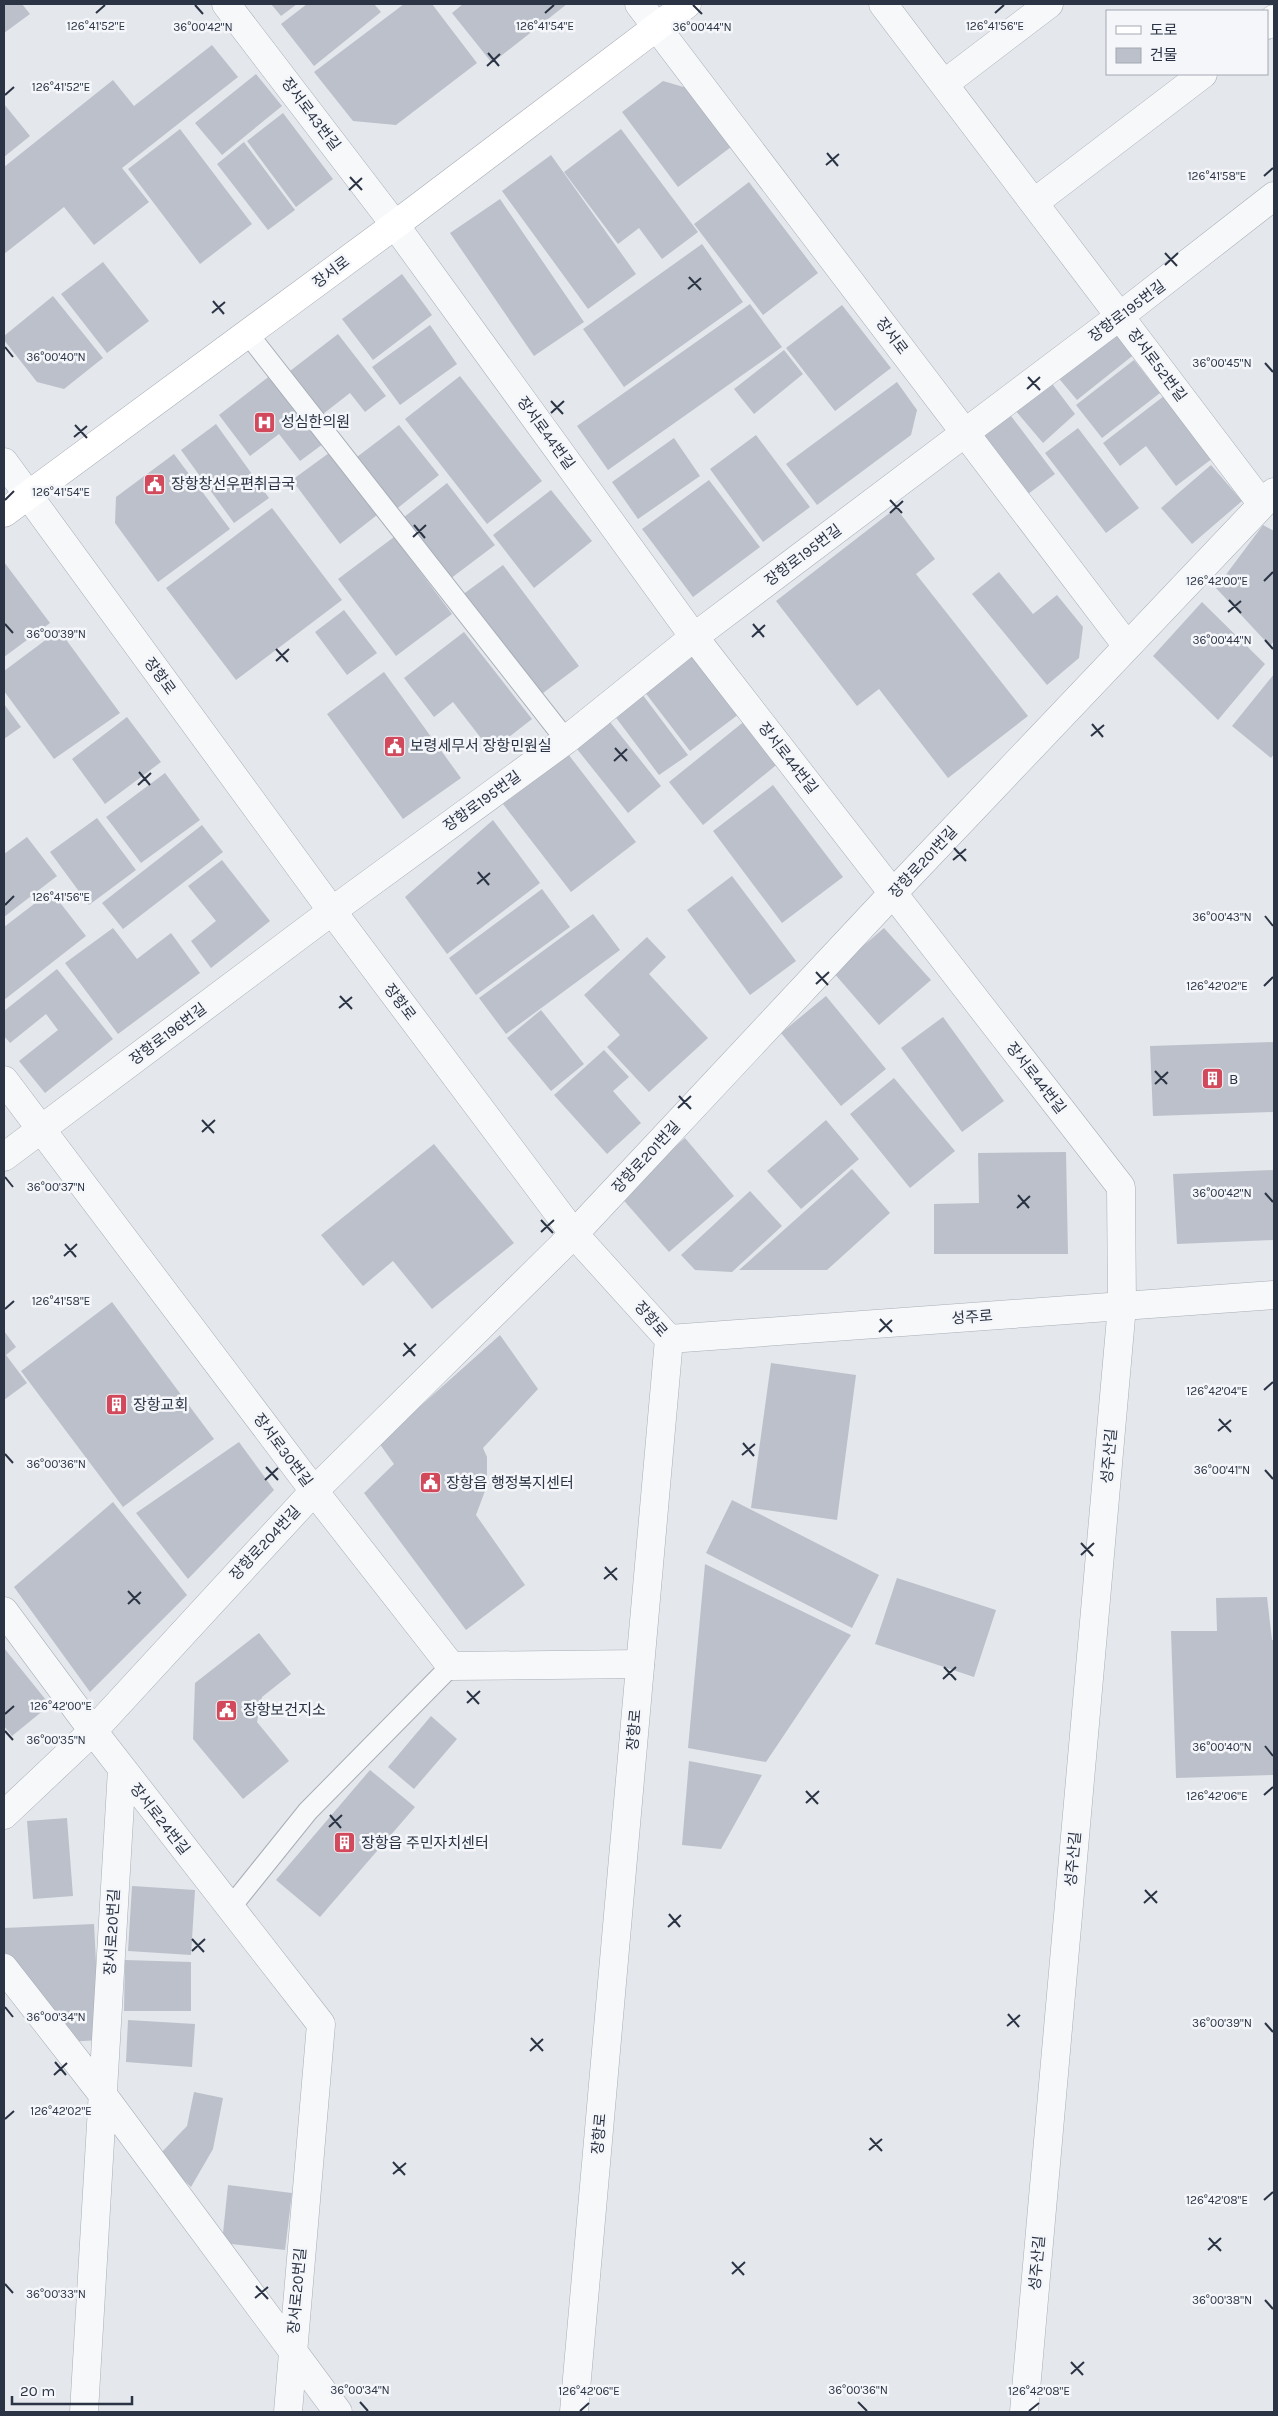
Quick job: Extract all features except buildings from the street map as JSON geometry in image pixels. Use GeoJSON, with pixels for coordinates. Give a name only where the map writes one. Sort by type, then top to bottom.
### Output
{"type":"FeatureCollection","features":[{"type":"Feature","properties":{"kind":"main road","name":"장서로"},"geometry":{"type":"LineString","coordinates":[[4,513],[395,225],[687,4]]}},
{"type":"Feature","properties":{"kind":"street","name":"장서로43번길"},"geometry":{"type":"LineString","coordinates":[[226,4],[395,225]]}},
{"type":"Feature","properties":{"kind":"street"},"geometry":{"type":"LineString","coordinates":[[639,4],[656,26]]}},
{"type":"Feature","properties":{"kind":"street","name":"장서로52번길"},"geometry":{"type":"LineString","coordinates":[[883,4],[1120,316],[1270,502]]}},
{"type":"Feature","properties":{"kind":"street"},"geometry":{"type":"LineString","coordinates":[[944,84],[1049,4]]}},
{"type":"Feature","properties":{"kind":"street","name":"장서로"},"geometry":{"type":"LineString","coordinates":[[656,26],[1127,646]]}},
{"type":"Feature","properties":{"kind":"street"},"geometry":{"type":"LineString","coordinates":[[1035,202],[1202,75]]}},
{"type":"Feature","properties":{"kind":"street","name":"장항로195번길"},"geometry":{"type":"LineString","coordinates":[[332,911],[566,740],[694,637],[1120,316],[1274,196]]}},
{"type":"Feature","properties":{"kind":"street","name":"장서로44번길"},"geometry":{"type":"LineString","coordinates":[[395,225],[694,637],[1121,1187],[1122,1306]]}},
{"type":"Feature","properties":{"kind":"street","name":"장항로"},"geometry":{"type":"LineString","coordinates":[[4,462],[332,911],[574,1234],[669,1339],[574,2412]]}},
{"type":"Feature","properties":{"kind":"street","name":"장항로201번길"},"geometry":{"type":"LineString","coordinates":[[574,1234],[1127,646],[1270,502]]}},
{"type":"Feature","properties":{"kind":"street","name":"장항로196번길"},"geometry":{"type":"LineString","coordinates":[[4,1157],[332,911]]}},
{"type":"Feature","properties":{"kind":"street","name":"장서로30번길"},"geometry":{"type":"LineString","coordinates":[[4,1080],[314,1491],[451,1666]]}},
{"type":"Feature","properties":{"kind":"street","name":"장항로204번길"},"geometry":{"type":"LineString","coordinates":[[4,1815],[92,1732],[314,1491],[574,1234]]}},
{"type":"Feature","properties":{"kind":"street","name":"성주로"},"geometry":{"type":"LineString","coordinates":[[669,1339],[1274,1295]]}},
{"type":"Feature","properties":{"kind":"street","name":"성주산길"},"geometry":{"type":"LineString","coordinates":[[1024,2412],[1122,1306]]}},
{"type":"Feature","properties":{"kind":"street","name":"장서로24번길"},"geometry":{"type":"LineString","coordinates":[[4,1611],[92,1732],[321,2024]]}},
{"type":"Feature","properties":{"kind":"street"},"geometry":{"type":"LineString","coordinates":[[451,1666],[640,1664]]}},
{"type":"Feature","properties":{"kind":"street","name":"장서로20번길"},"geometry":{"type":"LineString","coordinates":[[84,2412],[122,1769]]}},
{"type":"Feature","properties":{"kind":"street","name":"장서로20번길"},"geometry":{"type":"LineString","coordinates":[[4,1968],[103,2094],[338,2412]]}},
{"type":"Feature","properties":{"kind":"street","name":"장서로20번길"},"geometry":{"type":"LineString","coordinates":[[292,2348],[321,2024]]}},
{"type":"Feature","properties":{"kind":"street"},"geometry":{"type":"LineString","coordinates":[[288,2412],[292,2348]]}},
{"type":"Feature","properties":{"kind":"lane"},"geometry":{"type":"LineString","coordinates":[[248,334],[566,740]]}},
{"type":"Feature","properties":{"kind":"lane"},"geometry":{"type":"LineString","coordinates":[[230,1908],[308,1811],[451,1666]]}},
{"type":"Feature","properties":{"kind":"place","name":"성심한의원"},"geometry":{"type":"Point","coordinates":[265,422]}},
{"type":"Feature","properties":{"kind":"place","name":"장항창선우편취급국"},"geometry":{"type":"Point","coordinates":[155,484]}},
{"type":"Feature","properties":{"kind":"place","name":"보령세무서 장항민원실"},"geometry":{"type":"Point","coordinates":[394,746]}},
{"type":"Feature","properties":{"kind":"place","name":"B"},"geometry":{"type":"Point","coordinates":[1213,1079]}},
{"type":"Feature","properties":{"kind":"place","name":"장항교회"},"geometry":{"type":"Point","coordinates":[117,1405]}},
{"type":"Feature","properties":{"kind":"place","name":"장항읍 행정복지센터"},"geometry":{"type":"Point","coordinates":[430,1483]}},
{"type":"Feature","properties":{"kind":"place","name":"장항보건지소"},"geometry":{"type":"Point","coordinates":[227,1710]}},
{"type":"Feature","properties":{"kind":"place","name":"장항읍 주민자치센터"},"geometry":{"type":"Point","coordinates":[345,1843]}}]}
